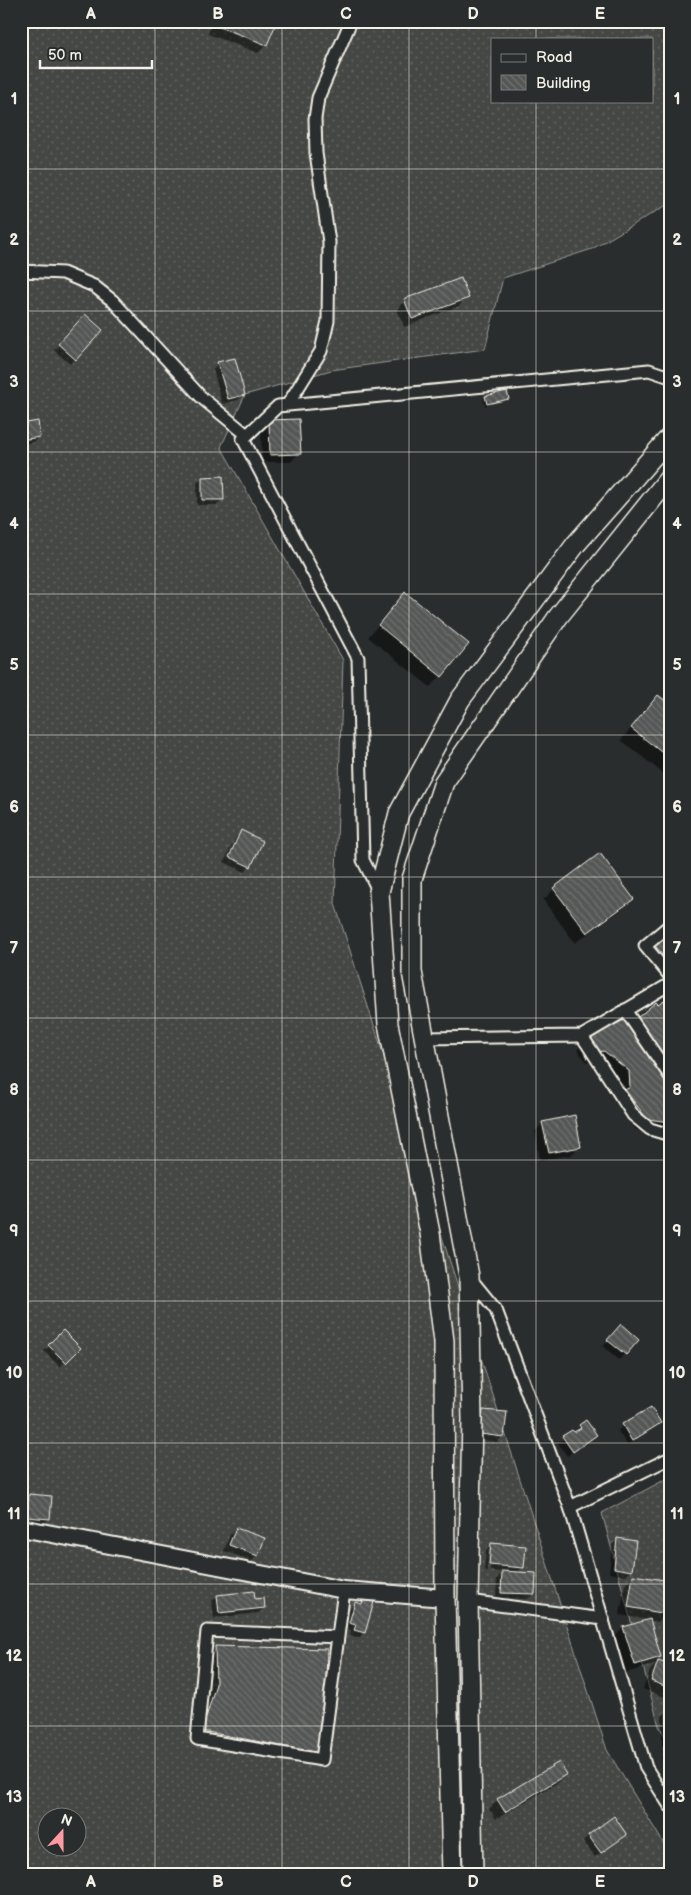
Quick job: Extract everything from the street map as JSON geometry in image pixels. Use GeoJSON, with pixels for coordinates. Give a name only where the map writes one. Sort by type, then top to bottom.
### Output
{"type":"FeatureCollection","features":[{"type":"Feature","properties":{"kind":"main road"},"geometry":{"type":"LineString","coordinates":[[452,1874],[445,1598],[444,1341],[430,1233],[388,1024],[380,892],[399,813],[460,700],[576,544],[670,437]]}},
{"type":"Feature","properties":{"kind":"main road"},"geometry":{"type":"LineString","coordinates":[[474,1874],[468,1601],[472,1420],[469,1276],[412,972],[412,879],[444,782],[558,617],[670,477]]}},
{"type":"Feature","properties":{"kind":"street"},"geometry":{"type":"LineString","coordinates":[[288,404],[321,351],[328,321],[329,242],[316,153],[315,119],[318,98],[351,21]]}},
{"type":"Feature","properties":{"kind":"street"},"geometry":{"type":"LineString","coordinates":[[21,271],[63,273],[94,286],[113,301],[202,398],[247,436]]}},
{"type":"Feature","properties":{"kind":"street"},"geometry":{"type":"LineString","coordinates":[[380,892],[363,860],[358,658],[243,439],[278,406],[288,404],[649,370],[670,377]]}},
{"type":"Feature","properties":{"kind":"street"},"geometry":{"type":"LineString","coordinates":[[670,925],[645,946],[670,976]]}},
{"type":"Feature","properties":{"kind":"street"},"geometry":{"type":"LineString","coordinates":[[424,1038],[582,1036],[670,984]]}},
{"type":"Feature","properties":{"kind":"street"},"geometry":{"type":"LineString","coordinates":[[625,1010],[670,1076]]}},
{"type":"Feature","properties":{"kind":"street"},"geometry":{"type":"LineString","coordinates":[[582,1036],[633,1115],[650,1129],[670,1135]]}},
{"type":"Feature","properties":{"kind":"street"},"geometry":{"type":"LineString","coordinates":[[469,1276],[496,1310],[570,1507],[646,1768],[670,1806]]}},
{"type":"Feature","properties":{"kind":"street"},"geometry":{"type":"LineString","coordinates":[[570,1507],[670,1458]]}},
{"type":"Feature","properties":{"kind":"street"},"geometry":{"type":"LineString","coordinates":[[21,1528],[344,1590],[445,1598]]}},
{"type":"Feature","properties":{"kind":"street"},"geometry":{"type":"LineString","coordinates":[[338,1637],[207,1631],[197,1739],[322,1760],[338,1637],[344,1590]]}},
{"type":"Feature","properties":{"kind":"street"},"geometry":{"type":"LineString","coordinates":[[468,1601],[603,1619]]}},
{"type":"Feature","properties":{"kind":"shaded area"},"geometry":{"type":"Polygon","coordinates":[[[21,21],[670,21],[670,203],[592,249],[503,278],[485,349],[331,370],[245,395],[221,447],[343,660],[335,904],[607,1750],[670,1854],[670,1874],[21,1874],[21,21]]]}},
{"type":"Feature","properties":{"kind":"shaded area"},"geometry":{"type":"Polygon","coordinates":[[[670,1477],[670,1745],[659,1726],[602,1513],[670,1477]]]}},
{"type":"Feature","properties":{"kind":"building"},"geometry":{"type":"Polygon","coordinates":[[[217,21],[262,21],[275,26],[267,45],[215,25],[217,21]]]}},
{"type":"Feature","properties":{"kind":"building"},"geometry":{"type":"Polygon","coordinates":[[[461,278],[469,298],[412,319],[404,299],[461,278]]]}},
{"type":"Feature","properties":{"kind":"building"},"geometry":{"type":"Polygon","coordinates":[[[85,314],[103,330],[76,360],[58,344],[85,314]]]}},
{"type":"Feature","properties":{"kind":"building"},"geometry":{"type":"Polygon","coordinates":[[[235,358],[245,395],[228,399],[217,362],[235,358]]]}},
{"type":"Feature","properties":{"kind":"building"},"geometry":{"type":"Polygon","coordinates":[[[507,391],[509,399],[487,404],[485,396],[507,391]]]}},
{"type":"Feature","properties":{"kind":"building"},"geometry":{"type":"Polygon","coordinates":[[[299,419],[301,454],[270,455],[269,420],[299,419]]]}},
{"type":"Feature","properties":{"kind":"building"},"geometry":{"type":"Polygon","coordinates":[[[38,421],[40,437],[21,440],[21,424],[38,421]]]}},
{"type":"Feature","properties":{"kind":"building"},"geometry":{"type":"Polygon","coordinates":[[[223,476],[224,500],[202,500],[202,477],[223,476]]]}},
{"type":"Feature","properties":{"kind":"building"},"geometry":{"type":"Polygon","coordinates":[[[405,592],[469,644],[442,677],[378,625],[405,592]]]}},
{"type":"Feature","properties":{"kind":"building"},"geometry":{"type":"Polygon","coordinates":[[[658,695],[670,704],[670,759],[631,728],[658,695]]]}},
{"type":"Feature","properties":{"kind":"building"},"geometry":{"type":"Polygon","coordinates":[[[241,830],[263,841],[251,867],[229,857],[241,830]]]}},
{"type":"Feature","properties":{"kind":"building"},"geometry":{"type":"Polygon","coordinates":[[[600,853],[634,899],[587,933],[553,888],[600,853]]]}},
{"type":"Feature","properties":{"kind":"building"},"geometry":{"type":"Polygon","coordinates":[[[670,932],[670,962],[654,945],[670,932]]]}},
{"type":"Feature","properties":{"kind":"building"},"geometry":{"type":"Polygon","coordinates":[[[664,1000],[670,1008],[670,1066],[637,1018],[656,1002],[658,1004],[664,1000]]]}},
{"type":"Feature","properties":{"kind":"building"},"geometry":{"type":"Polygon","coordinates":[[[626,1019],[670,1087],[670,1122],[647,1119],[625,1090],[630,1087],[629,1071],[604,1051],[598,1052],[588,1038],[626,1019]]]}},
{"type":"Feature","properties":{"kind":"building"},"geometry":{"type":"Polygon","coordinates":[[[575,1115],[581,1147],[549,1153],[542,1122],[575,1115]]]}},
{"type":"Feature","properties":{"kind":"building"},"geometry":{"type":"Polygon","coordinates":[[[621,1324],[639,1340],[626,1355],[607,1340],[621,1324]]]}},
{"type":"Feature","properties":{"kind":"building"},"geometry":{"type":"Polygon","coordinates":[[[63,1330],[81,1348],[66,1363],[48,1345],[63,1330]]]}},
{"type":"Feature","properties":{"kind":"building"},"geometry":{"type":"Polygon","coordinates":[[[651,1407],[661,1423],[632,1441],[622,1424],[651,1407]]]}},
{"type":"Feature","properties":{"kind":"building"},"geometry":{"type":"Polygon","coordinates":[[[483,1410],[507,1412],[504,1437],[480,1434],[483,1410]]]}},
{"type":"Feature","properties":{"kind":"building"},"geometry":{"type":"Polygon","coordinates":[[[586,1420],[597,1435],[573,1452],[562,1436],[572,1430],[574,1432],[581,1428],[579,1425],[586,1420]]]}},
{"type":"Feature","properties":{"kind":"building"},"geometry":{"type":"Polygon","coordinates":[[[29,1494],[52,1496],[50,1519],[27,1517],[29,1494]]]}},
{"type":"Feature","properties":{"kind":"building"},"geometry":{"type":"Polygon","coordinates":[[[236,1528],[265,1538],[258,1556],[229,1545],[236,1528]]]}},
{"type":"Feature","properties":{"kind":"building"},"geometry":{"type":"Polygon","coordinates":[[[617,1538],[636,1541],[632,1571],[614,1568],[617,1538]]]}},
{"type":"Feature","properties":{"kind":"building"},"geometry":{"type":"Polygon","coordinates":[[[491,1543],[526,1546],[524,1568],[489,1565],[491,1543]]]}},
{"type":"Feature","properties":{"kind":"building"},"geometry":{"type":"Polygon","coordinates":[[[502,1571],[536,1573],[535,1594],[501,1593],[502,1571]]]}},
{"type":"Feature","properties":{"kind":"building"},"geometry":{"type":"Polygon","coordinates":[[[633,1575],[670,1581],[667,1614],[628,1607],[633,1575]]]}},
{"type":"Feature","properties":{"kind":"building"},"geometry":{"type":"Polygon","coordinates":[[[254,1591],[255,1599],[264,1598],[265,1608],[219,1613],[217,1595],[254,1591]]]}},
{"type":"Feature","properties":{"kind":"building"},"geometry":{"type":"Polygon","coordinates":[[[363,1598],[374,1602],[365,1633],[354,1630],[356,1625],[349,1623],[355,1602],[362,1604],[363,1598]]]}},
{"type":"Feature","properties":{"kind":"building"},"geometry":{"type":"Polygon","coordinates":[[[650,1619],[661,1657],[635,1665],[623,1627],[650,1619]]]}},
{"type":"Feature","properties":{"kind":"building"},"geometry":{"type":"Polygon","coordinates":[[[215,1646],[327,1649],[325,1718],[319,1753],[202,1731],[216,1684],[215,1646]]]}},
{"type":"Feature","properties":{"kind":"building"},"geometry":{"type":"Polygon","coordinates":[[[658,1661],[670,1665],[670,1688],[651,1681],[658,1661]]]}},
{"type":"Feature","properties":{"kind":"building"},"geometry":{"type":"Polygon","coordinates":[[[667,1710],[670,1710],[670,1742],[667,1742],[667,1710]]]}},
{"type":"Feature","properties":{"kind":"building"},"geometry":{"type":"Polygon","coordinates":[[[664,1746],[670,1746],[670,1756],[664,1756],[664,1746]]]}},
{"type":"Feature","properties":{"kind":"building"},"geometry":{"type":"Polygon","coordinates":[[[559,1762],[567,1774],[505,1812],[497,1799],[559,1762]]]}},
{"type":"Feature","properties":{"kind":"building"},"geometry":{"type":"Polygon","coordinates":[[[614,1816],[627,1835],[601,1853],[588,1835],[614,1816]]]}}]}
